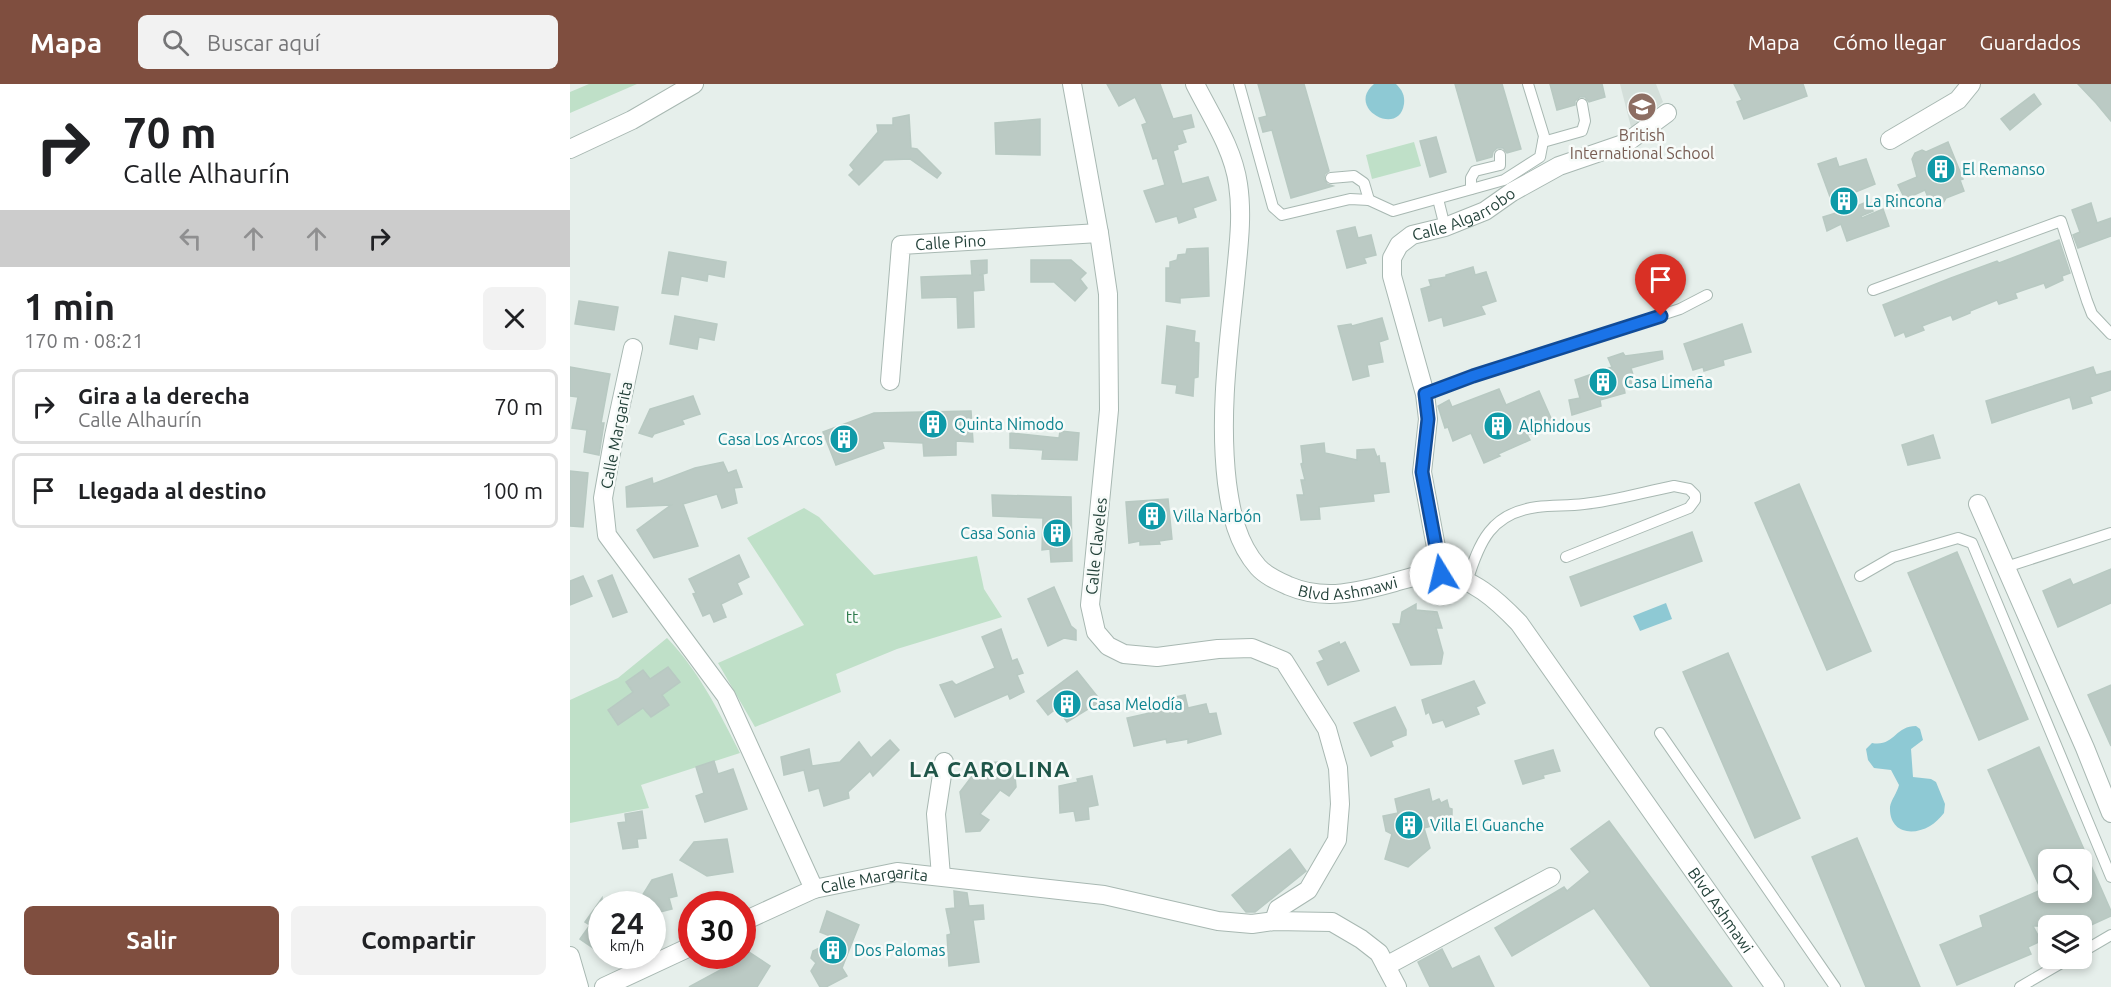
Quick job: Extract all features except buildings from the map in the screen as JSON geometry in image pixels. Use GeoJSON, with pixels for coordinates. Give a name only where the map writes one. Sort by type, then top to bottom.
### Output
{"type":"FeatureCollection","features":[{"type":"Feature","properties":{"kind":"street"},"geometry":{"type":"LineString","coordinates":[[570,149],[632,120],[693,84]]}},
{"type":"Feature","properties":{"kind":"street","name":"Calle Claveles"},"geometry":{"type":"LineString","coordinates":[[1072,84],[1099,233],[1107,294],[1109,410],[1090,605],[1096,632],[1108,646],[1124,654],[1157,657],[1218,649],[1252,648],[1284,661],[1327,729],[1338,768],[1340,804],[1337,840],[1308,890],[1278,909],[1274,921]]}},
{"type":"Feature","properties":{"kind":"street","name":"Blvd Ashmawi"},"geometry":{"type":"LineString","coordinates":[[1195,84],[1227,145],[1235,168],[1240,200],[1239,240],[1223,437],[1229,500],[1241,542],[1258,567],[1267,574],[1296,589],[1312,593],[1348,594],[1415,576],[1441,574],[1467,582],[1490,596],[1519,623],[1775,987]]}},
{"type":"Feature","properties":{"kind":"street"},"geometry":{"type":"LineString","coordinates":[[1890,140],[1958,100],[1971,84]]}},
{"type":"Feature","properties":{"kind":"street","name":"Calle Algarrobo"},"geometry":{"type":"LineString","coordinates":[[1441,574],[1422,472],[1428,419],[1425,394],[1392,276],[1392,258],[1399,245],[1412,235],[1445,227],[1485,211],[1512,192],[1559,166],[1626,143],[1667,113]]}},
{"type":"Feature","properties":{"kind":"street","name":"Calle Pino"},"geometry":{"type":"LineString","coordinates":[[890,381],[901,245],[1099,233]]}},
{"type":"Feature","properties":{"kind":"street","name":"Calle Margarita"},"geometry":{"type":"LineString","coordinates":[[633,348],[603,498],[607,535],[726,696],[814,889],[897,872],[1104,895],[1218,921],[1252,924],[1274,921],[1332,922],[1379,953],[1397,987]]}},
{"type":"Feature","properties":{"kind":"street"},"geometry":{"type":"LineString","coordinates":[[1978,504],[2085,748],[2111,813]]}},
{"type":"Feature","properties":{"kind":"street"},"geometry":{"type":"LineString","coordinates":[[941,876],[936,814],[944,762]]}},
{"type":"Feature","properties":{"kind":"street"},"geometry":{"type":"LineString","coordinates":[[1386,966],[1551,877]]}},
{"type":"Feature","properties":{"kind":"street"},"geometry":{"type":"LineString","coordinates":[[756,916],[814,889]]}},
{"type":"Feature","properties":{"kind":"street"},"geometry":{"type":"LineString","coordinates":[[1308,890],[1316,909],[1318,922]]}},
{"type":"Feature","properties":{"kind":"street"},"geometry":{"type":"LineString","coordinates":[[604,987],[678,953]]}},
{"type":"Feature","properties":{"kind":"street"},"geometry":{"type":"LineString","coordinates":[[570,957],[579,987]]}},
{"type":"Feature","properties":{"kind":"lane"},"geometry":{"type":"LineString","coordinates":[[1239,84],[1273,207],[1282,214],[1350,200],[1369,200],[1393,211],[1504,180],[1540,157],[1544,136],[1528,84]]}},
{"type":"Feature","properties":{"kind":"lane"},"geometry":{"type":"LineString","coordinates":[[1543,142],[1582,131],[1585,121],[1582,104]]}},
{"type":"Feature","properties":{"kind":"lane"},"geometry":{"type":"LineString","coordinates":[[1471,189],[1471,178],[1475,171],[1500,165],[1500,154]]}},
{"type":"Feature","properties":{"kind":"lane"},"geometry":{"type":"LineString","coordinates":[[1331,178],[1354,176],[1364,183],[1369,200]]}},
{"type":"Feature","properties":{"kind":"lane"},"geometry":{"type":"LineString","coordinates":[[1438,199],[1445,227]]}},
{"type":"Feature","properties":{"kind":"lane"},"geometry":{"type":"LineString","coordinates":[[1873,290],[2061,221],[2086,302],[2092,314],[2111,334]]}},
{"type":"Feature","properties":{"kind":"lane"},"geometry":{"type":"LineString","coordinates":[[1425,394],[1473,376],[1680,309],[1707,296]]}},
{"type":"Feature","properties":{"kind":"lane"},"geometry":{"type":"LineString","coordinates":[[1467,582],[1477,550],[1492,527],[1507,515],[1537,507],[1584,504],[1674,486],[1689,489],[1695,495],[1695,500],[1689,508],[1566,557]]}},
{"type":"Feature","properties":{"kind":"lane"},"geometry":{"type":"LineString","coordinates":[[2006,567],[2111,533]]}},
{"type":"Feature","properties":{"kind":"lane"},"geometry":{"type":"LineString","coordinates":[[1860,576],[1893,557],[1958,538],[1972,543],[2111,877]]}},
{"type":"Feature","properties":{"kind":"lane"},"geometry":{"type":"LineString","coordinates":[[1660,733],[1835,987]]}},
{"type":"Feature","properties":{"kind":"lane"},"geometry":{"type":"LineString","coordinates":[[2092,946],[2111,935]]}},
{"type":"Feature","properties":{"kind":"lane"},"geometry":{"type":"LineString","coordinates":[[2020,987],[2051,969]]}},
{"type":"Feature","properties":{"kind":"shaded area","name":"British International School"},"geometry":{"type":"Polygon","coordinates":[[[1620,84],[1656,84],[1663,102],[1656,108],[1656,113],[1632,131],[1620,84]]]}},
{"type":"Feature","properties":{"kind":"green space"},"geometry":{"type":"Polygon","coordinates":[[[589,84],[637,84],[570,113],[570,92],[589,84]]]}},
{"type":"Feature","properties":{"kind":"green space"},"geometry":{"type":"Polygon","coordinates":[[[1414,142],[1421,166],[1372,179],[1366,155],[1414,142]]]}},
{"type":"Feature","properties":{"kind":"green space","name":"tt"},"geometry":{"type":"Polygon","coordinates":[[[804,508],[819,517],[874,575],[977,556],[984,589],[1002,617],[897,649],[836,674],[841,692],[755,727],[718,663],[804,625],[747,538],[804,508]]]}},
{"type":"Feature","properties":{"kind":"green space"},"geometry":{"type":"Polygon","coordinates":[[[667,638],[699,678],[740,753],[641,785],[649,808],[570,823],[570,700],[618,678],[667,638]]]}},
{"type":"Feature","properties":{"kind":"water"},"geometry":{"type":"Polygon","coordinates":[[[1374,84],[1396,84],[1403,93],[1404,104],[1400,114],[1393,119],[1376,116],[1369,110],[1366,102],[1367,93],[1374,84]]]}},
{"type":"Feature","properties":{"kind":"water"},"geometry":{"type":"Polygon","coordinates":[[[1666,603],[1672,619],[1640,631],[1633,616],[1666,603]]]}},
{"type":"Feature","properties":{"kind":"water"},"geometry":{"type":"Polygon","coordinates":[[[1916,726],[1920,729],[1923,740],[1911,749],[1913,777],[1931,779],[1936,782],[1945,804],[1944,813],[1930,826],[1909,831],[1897,827],[1891,815],[1890,807],[1899,785],[1891,770],[1874,768],[1868,760],[1866,749],[1872,743],[1885,742],[1903,729],[1916,726]]]}},
{"type":"Feature","properties":{"kind":"place","name":"British International School"},"geometry":{"type":"Point","coordinates":[1642,107]}},
{"type":"Feature","properties":{"kind":"place","name":"El Remanso"},"geometry":{"type":"Point","coordinates":[1941,169]}},
{"type":"Feature","properties":{"kind":"place","name":"La Rincona"},"geometry":{"type":"Point","coordinates":[1844,201]}},
{"type":"Feature","properties":{"kind":"place","name":"Casa Limeña"},"geometry":{"type":"Point","coordinates":[1603,382]}},
{"type":"Feature","properties":{"kind":"place","name":"Quinta Nimodo"},"geometry":{"type":"Point","coordinates":[933,424]}},
{"type":"Feature","properties":{"kind":"place","name":"Alphidous"},"geometry":{"type":"Point","coordinates":[1498,426]}},
{"type":"Feature","properties":{"kind":"place","name":"Casa Los Arcos"},"geometry":{"type":"Point","coordinates":[844,439]}},
{"type":"Feature","properties":{"kind":"place","name":"Villa Narbón"},"geometry":{"type":"Point","coordinates":[1152,516]}},
{"type":"Feature","properties":{"kind":"place","name":"Casa Sonia"},"geometry":{"type":"Point","coordinates":[1057,533]}},
{"type":"Feature","properties":{"kind":"place","name":"Casa Melodía"},"geometry":{"type":"Point","coordinates":[1067,704]}},
{"type":"Feature","properties":{"kind":"place","name":"Villa El Guanche"},"geometry":{"type":"Point","coordinates":[1409,825]}},
{"type":"Feature","properties":{"kind":"place","name":"Dos Palomas"},"geometry":{"type":"Point","coordinates":[833,950]}},
{"type":"Feature","properties":{"kind":"district","name":"LA CAROLINA"},"geometry":{"type":"Point","coordinates":[990,768]}},
{"type":"Feature","properties":{"kind":"route"},"geometry":{"type":"LineString","coordinates":[[1441,574],[1422,472],[1428,419],[1425,394],[1473,376],[1661,316]]}}]}
